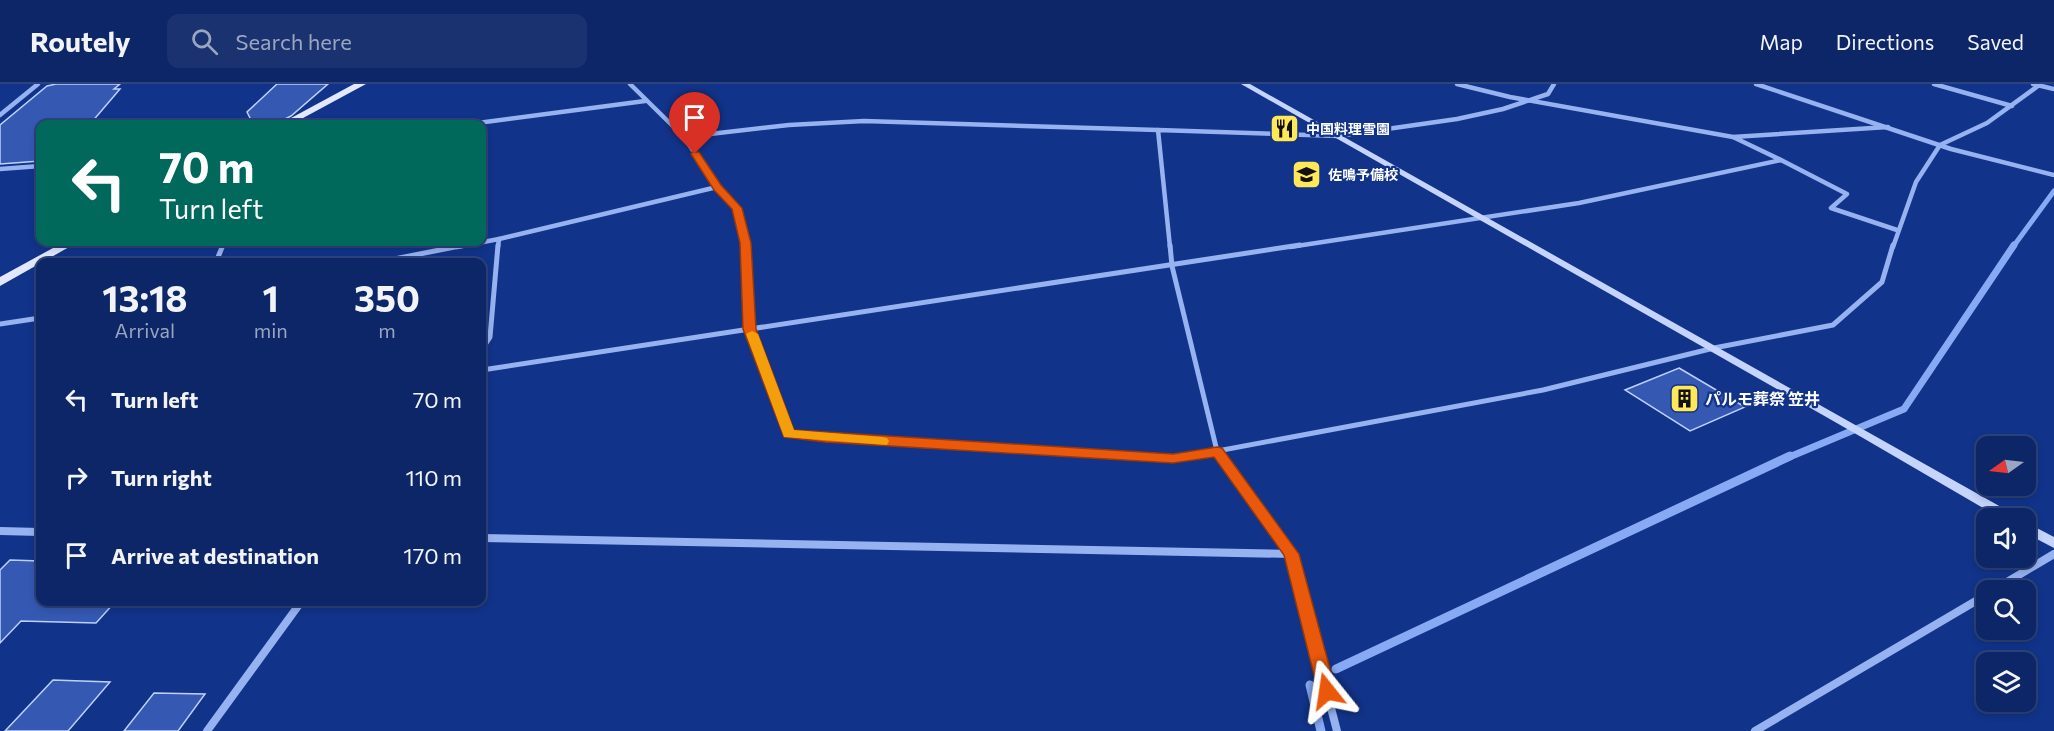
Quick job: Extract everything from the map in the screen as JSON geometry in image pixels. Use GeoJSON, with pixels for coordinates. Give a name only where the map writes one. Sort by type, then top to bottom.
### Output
{"type":"FeatureCollection","features":[{"type":"Feature","properties":{"kind":"main road"},"geometry":{"type":"LineString","coordinates":[[293,120],[361,84]]}},
{"type":"Feature","properties":{"kind":"main road"},"geometry":{"type":"LineString","coordinates":[[43,258],[65,246]]}},
{"type":"Feature","properties":{"kind":"main road"},"geometry":{"type":"LineString","coordinates":[[0,282],[36,262]]}},
{"type":"Feature","properties":{"kind":"street"},"geometry":{"type":"LineString","coordinates":[[0,115],[38,84]]}},
{"type":"Feature","properties":{"kind":"street"},"geometry":{"type":"LineString","coordinates":[[630,84],[684,137],[717,187],[737,208],[745,243],[750,329],[789,434],[1173,459],[1543,390],[1714,348],[1833,325],[1882,282],[1897,230],[1916,182],[1940,145],[1986,123],[2012,106],[2035,85],[2054,90]]}},
{"type":"Feature","properties":{"kind":"street"},"geometry":{"type":"LineString","coordinates":[[1245,84],[1847,423],[1993,508]]}},
{"type":"Feature","properties":{"kind":"street"},"geometry":{"type":"LineString","coordinates":[[1457,84],[1531,101],[1733,137],[1888,127]]}},
{"type":"Feature","properties":{"kind":"street"},"geometry":{"type":"LineString","coordinates":[[684,137],[789,125],[864,121],[1338,136],[1457,119],[1531,101],[1548,94],[1554,84]]}},
{"type":"Feature","properties":{"kind":"street"},"geometry":{"type":"LineString","coordinates":[[1756,84],[1940,145],[2054,175]]}},
{"type":"Feature","properties":{"kind":"street"},"geometry":{"type":"LineString","coordinates":[[1934,84],[2012,106]]}},
{"type":"Feature","properties":{"kind":"street"},"geometry":{"type":"LineString","coordinates":[[486,122],[645,101]]}},
{"type":"Feature","properties":{"kind":"street"},"geometry":{"type":"LineString","coordinates":[[1158,130],[1172,266],[1217,451],[1291,554],[1337,731]]}},
{"type":"Feature","properties":{"kind":"street"},"geometry":{"type":"LineString","coordinates":[[1733,137],[1847,194],[1831,208],[1897,230]]}},
{"type":"Feature","properties":{"kind":"street"},"geometry":{"type":"LineString","coordinates":[[486,369],[1483,217],[1625,194],[1781,160]]}},
{"type":"Feature","properties":{"kind":"street"},"geometry":{"type":"LineString","coordinates":[[0,169],[36,166]]}},
{"type":"Feature","properties":{"kind":"street"},"geometry":{"type":"LineString","coordinates":[[486,241],[717,187]]}},
{"type":"Feature","properties":{"kind":"street"},"geometry":{"type":"LineString","coordinates":[[486,343],[490,337],[499,239]]}},
{"type":"Feature","properties":{"kind":"street"},"geometry":{"type":"LineString","coordinates":[[400,258],[462,246]]}},
{"type":"Feature","properties":{"kind":"street"},"geometry":{"type":"LineString","coordinates":[[0,324],[36,319]]}},
{"type":"Feature","properties":{"kind":"street"},"geometry":{"type":"LineString","coordinates":[[0,531],[36,532]]}},
{"type":"Feature","properties":{"kind":"street"},"geometry":{"type":"LineString","coordinates":[[2036,533],[2054,543]]}},
{"type":"Feature","properties":{"kind":"street"},"geometry":{"type":"LineString","coordinates":[[486,538],[678,540],[1291,554]]}},
{"type":"Feature","properties":{"kind":"street"},"geometry":{"type":"LineString","coordinates":[[2010,580],[2054,554]]}},
{"type":"Feature","properties":{"kind":"street"},"geometry":{"type":"LineString","coordinates":[[1755,731],[1976,601]]}},
{"type":"Feature","properties":{"kind":"street"},"geometry":{"type":"LineString","coordinates":[[207,731],[298,606]]}},
{"type":"Feature","properties":{"kind":"building"},"geometry":{"type":"Polygon","coordinates":[[[120,84],[114,89],[120,89],[94,120],[36,120],[36,161],[0,164],[0,125],[47,86],[120,84]]]}},
{"type":"Feature","properties":{"kind":"building"},"geometry":{"type":"Polygon","coordinates":[[[277,84],[328,84],[291,116],[283,120],[251,120],[247,112],[277,84]]]}},
{"type":"Feature","properties":{"kind":"building","name":"パルモ葬祭 笠井"},"geometry":{"type":"Polygon","coordinates":[[[1679,368],[1745,407],[1690,431],[1625,390],[1679,368]]]}},
{"type":"Feature","properties":{"kind":"building"},"geometry":{"type":"Polygon","coordinates":[[[10,560],[36,561],[36,606],[111,606],[96,623],[21,621],[0,643],[0,570],[10,560]]]}},
{"type":"Feature","properties":{"kind":"building"},"geometry":{"type":"Polygon","coordinates":[[[53,680],[110,682],[68,731],[5,731],[53,680]]]}},
{"type":"Feature","properties":{"kind":"building"},"geometry":{"type":"Polygon","coordinates":[[[154,693],[205,694],[178,731],[124,731],[154,693]]]}},
{"type":"Feature","properties":{"kind":"waterway"},"geometry":{"type":"LineString","coordinates":[[2013,247],[2054,191]]}},
{"type":"Feature","properties":{"kind":"waterway"},"geometry":{"type":"LineString","coordinates":[[1787,458],[1904,409],[2014,245]]}},
{"type":"Feature","properties":{"kind":"waterway"},"geometry":{"type":"LineString","coordinates":[[1336,669],[1790,456]]}},
{"type":"Feature","properties":{"kind":"waterway"},"geometry":{"type":"LineString","coordinates":[[1310,685],[1321,731]]}},
{"type":"Feature","properties":{"kind":"slow traffic"},"geometry":{"type":"LineString","coordinates":[[752,334],[789,434],[882,441]]}},
{"type":"Feature","properties":{"kind":"place","name":"中国料理雪園"},"geometry":{"type":"Point","coordinates":[1285,128]}},
{"type":"Feature","properties":{"kind":"place","name":"佐鳴予備校"},"geometry":{"type":"Point","coordinates":[1307,174]}},
{"type":"Feature","properties":{"kind":"place","name":"パルモ葬祭 笠井"},"geometry":{"type":"Point","coordinates":[1684,398]}},
{"type":"Feature","properties":{"kind":"route"},"geometry":{"type":"LineString","coordinates":[[695,154],[717,187],[737,208],[745,243],[750,329],[789,434],[1173,459],[1217,451],[1291,554],[1327,691]]}}]}
